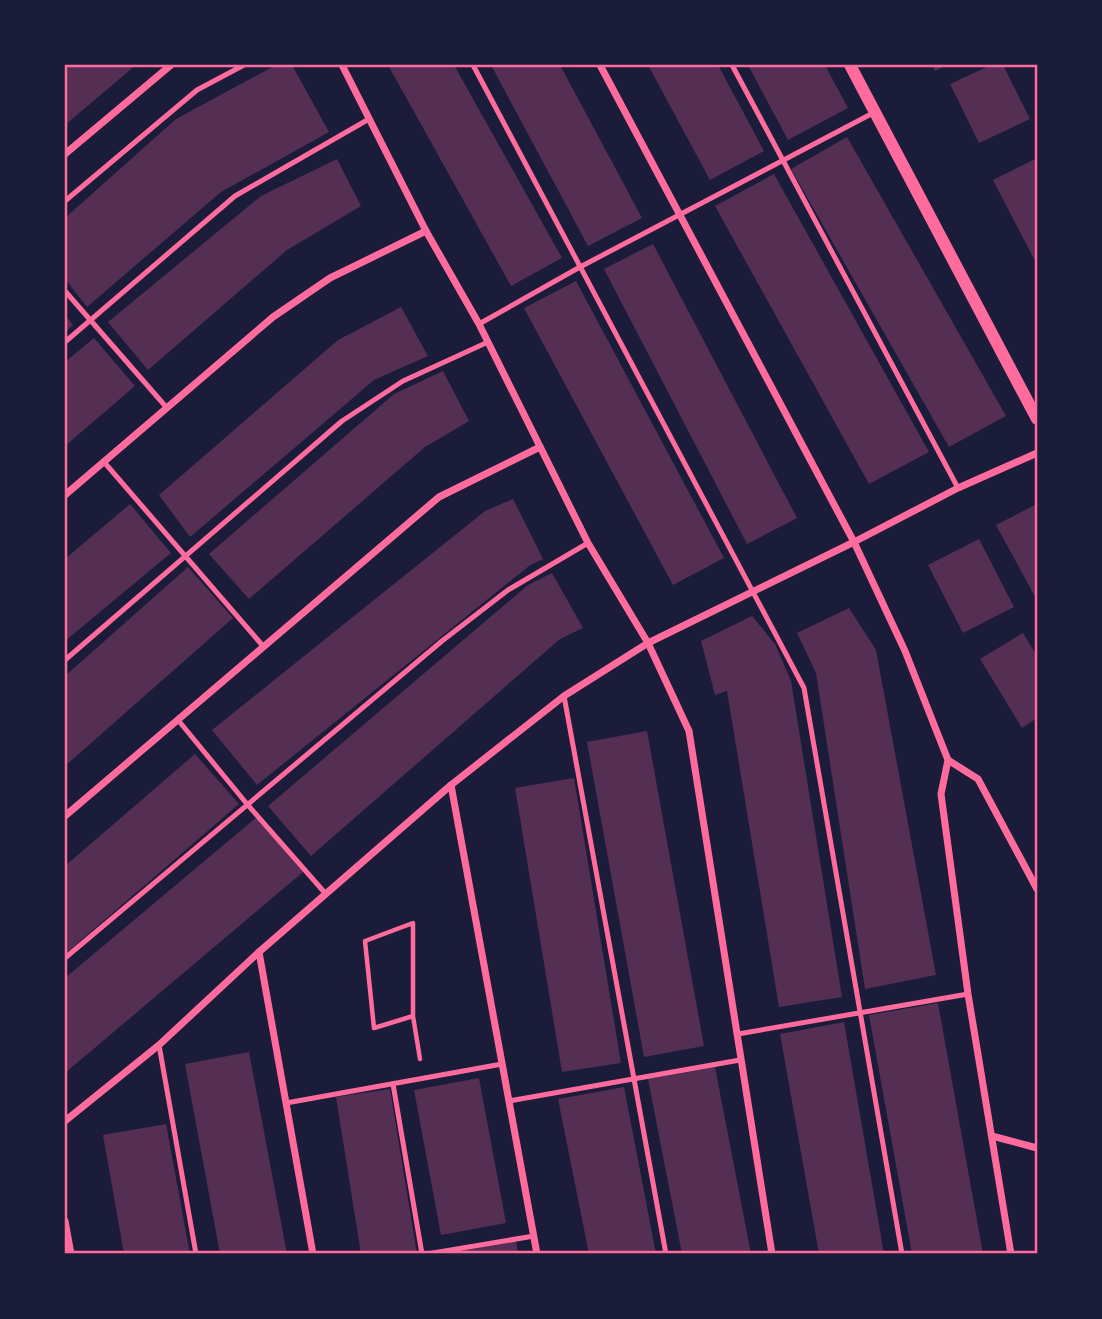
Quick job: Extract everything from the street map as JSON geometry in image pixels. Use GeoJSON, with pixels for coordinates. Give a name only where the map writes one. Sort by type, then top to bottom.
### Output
{"type":"FeatureCollection","features":[{"type":"Feature","properties":{"kind":"street"},"geometry":{"type":"LineString","coordinates":[[65,154],[171,65]]}},
{"type":"Feature","properties":{"kind":"street"},"geometry":{"type":"LineString","coordinates":[[342,65],[426,231],[479,324],[588,543],[648,643],[689,731],[772,1254]]}},
{"type":"Feature","properties":{"kind":"street"},"geometry":{"type":"LineString","coordinates":[[600,65],[854,542],[905,651],[948,760],[941,794],[968,994],[1011,1254]]}},
{"type":"Feature","properties":{"kind":"street"},"geometry":{"type":"LineString","coordinates":[[850,65],[1037,419]]}},
{"type":"Feature","properties":{"kind":"street"},"geometry":{"type":"LineString","coordinates":[[65,495],[273,317],[330,278],[426,231]]}},
{"type":"Feature","properties":{"kind":"street"},"geometry":{"type":"LineString","coordinates":[[65,816],[439,497],[540,447]]}},
{"type":"Feature","properties":{"kind":"street"},"geometry":{"type":"LineString","coordinates":[[65,1121],[159,1045],[325,893],[451,785],[564,696],[648,643],[958,488],[1037,453]]}},
{"type":"Feature","properties":{"kind":"street"},"geometry":{"type":"LineString","coordinates":[[948,760],[978,779],[1037,889]]}},
{"type":"Feature","properties":{"kind":"street"},"geometry":{"type":"LineString","coordinates":[[451,785],[537,1254]]}},
{"type":"Feature","properties":{"kind":"street"},"geometry":{"type":"LineString","coordinates":[[259,952],[313,1254]]}},
{"type":"Feature","properties":{"kind":"street"},"geometry":{"type":"LineString","coordinates":[[992,1136],[1037,1148]]}},
{"type":"Feature","properties":{"kind":"street"},"geometry":{"type":"LineString","coordinates":[[65,1221],[71,1254]]}},
{"type":"Feature","properties":{"kind":"lane"},"geometry":{"type":"LineString","coordinates":[[65,201],[197,90],[244,65]]}},
{"type":"Feature","properties":{"kind":"lane"},"geometry":{"type":"LineString","coordinates":[[473,65],[804,688],[902,1254]]}},
{"type":"Feature","properties":{"kind":"lane"},"geometry":{"type":"LineString","coordinates":[[733,65],[958,488]]}},
{"type":"Feature","properties":{"kind":"lane"},"geometry":{"type":"LineString","coordinates":[[479,324],[580,267],[875,112]]}},
{"type":"Feature","properties":{"kind":"lane"},"geometry":{"type":"LineString","coordinates":[[65,342],[235,196],[369,119]]}},
{"type":"Feature","properties":{"kind":"lane"},"geometry":{"type":"LineString","coordinates":[[65,291],[167,408]]}},
{"type":"Feature","properties":{"kind":"lane"},"geometry":{"type":"LineString","coordinates":[[65,660],[342,421],[403,382],[488,342]]}},
{"type":"Feature","properties":{"kind":"lane"},"geometry":{"type":"LineString","coordinates":[[104,462],[263,646]]}},
{"type":"Feature","properties":{"kind":"lane"},"geometry":{"type":"LineString","coordinates":[[65,958],[442,641],[497,598],[588,543]]}},
{"type":"Feature","properties":{"kind":"lane"},"geometry":{"type":"LineString","coordinates":[[564,696],[666,1254]]}},
{"type":"Feature","properties":{"kind":"lane"},"geometry":{"type":"LineString","coordinates":[[177,720],[325,893]]}},
{"type":"Feature","properties":{"kind":"lane"},"geometry":{"type":"LineString","coordinates":[[738,1034],[968,994]]}},
{"type":"Feature","properties":{"kind":"lane"},"geometry":{"type":"LineString","coordinates":[[159,1045],[196,1254]]}},
{"type":"Feature","properties":{"kind":"lane"},"geometry":{"type":"LineString","coordinates":[[509,1101],[740,1060]]}},
{"type":"Feature","properties":{"kind":"lane"},"geometry":{"type":"LineString","coordinates":[[286,1103],[502,1064]]}},
{"type":"Feature","properties":{"kind":"lane"},"geometry":{"type":"LineString","coordinates":[[393,1084],[422,1254]]}},
{"type":"Feature","properties":{"kind":"lane"},"geometry":{"type":"LineString","coordinates":[[427,1254],[534,1236]]}},
{"type":"Feature","properties":{"kind":"path"},"geometry":{"type":"LineString","coordinates":[[414,1016],[374,1028],[365,941],[414,923],[414,1016],[420,1059]]}},
{"type":"Feature","properties":{"kind":"building"},"geometry":{"type":"Polygon","coordinates":[[[65,65],[136,65],[65,125],[65,65]]]}},
{"type":"Feature","properties":{"kind":"building"},"geometry":{"type":"Polygon","coordinates":[[[276,65],[292,65],[329,132],[221,192],[87,307],[65,279],[65,218],[176,119],[276,65]]]}},
{"type":"Feature","properties":{"kind":"building"},"geometry":{"type":"Polygon","coordinates":[[[388,65],[454,65],[562,258],[511,286],[388,65]]]}},
{"type":"Feature","properties":{"kind":"building"},"geometry":{"type":"Polygon","coordinates":[[[491,65],[560,65],[642,218],[588,246],[491,65]]]}},
{"type":"Feature","properties":{"kind":"building"},"geometry":{"type":"Polygon","coordinates":[[[648,65],[718,65],[764,151],[710,180],[648,65]]]}},
{"type":"Feature","properties":{"kind":"building"},"geometry":{"type":"Polygon","coordinates":[[[748,65],[825,65],[848,108],[788,140],[748,65]]]}},
{"type":"Feature","properties":{"kind":"building"},"geometry":{"type":"Polygon","coordinates":[[[932,65],[948,65],[935,71],[932,65]]]}},
{"type":"Feature","properties":{"kind":"building"},"geometry":{"type":"Polygon","coordinates":[[[991,65],[1003,65],[1030,119],[979,143],[950,84],[991,65]]]}},
{"type":"Feature","properties":{"kind":"building"},"geometry":{"type":"Polygon","coordinates":[[[847,137],[1006,416],[949,447],[791,169],[847,137]]]}},
{"type":"Feature","properties":{"kind":"building"},"geometry":{"type":"Polygon","coordinates":[[[1037,158],[1037,260],[1035,261],[993,180],[1037,158]]]}},
{"type":"Feature","properties":{"kind":"building"},"geometry":{"type":"Polygon","coordinates":[[[337,159],[361,206],[287,250],[148,370],[108,322],[261,196],[337,159]]]}},
{"type":"Feature","properties":{"kind":"building"},"geometry":{"type":"Polygon","coordinates":[[[774,174],[929,452],[869,484],[715,206],[774,174]]]}},
{"type":"Feature","properties":{"kind":"building"},"geometry":{"type":"Polygon","coordinates":[[[653,244],[797,518],[747,544],[604,269],[653,244]]]}},
{"type":"Feature","properties":{"kind":"building"},"geometry":{"type":"Polygon","coordinates":[[[576,281],[724,558],[673,585],[524,308],[576,281]]]}},
{"type":"Feature","properties":{"kind":"building"},"geometry":{"type":"Polygon","coordinates":[[[401,307],[428,356],[374,380],[190,537],[159,495],[338,340],[401,307]]]}},
{"type":"Feature","properties":{"kind":"building"},"geometry":{"type":"Polygon","coordinates":[[[65,315],[73,325],[65,332],[65,315]]]}},
{"type":"Feature","properties":{"kind":"building"},"geometry":{"type":"Polygon","coordinates":[[[94,338],[135,386],[65,446],[65,362],[94,338]]]}},
{"type":"Feature","properties":{"kind":"building"},"geometry":{"type":"Polygon","coordinates":[[[443,371],[469,421],[425,447],[249,599],[209,554],[394,394],[443,371]]]}},
{"type":"Feature","properties":{"kind":"building"},"geometry":{"type":"Polygon","coordinates":[[[513,499],[543,559],[529,566],[257,785],[212,730],[485,511],[513,499]]]}},
{"type":"Feature","properties":{"kind":"building"},"geometry":{"type":"Polygon","coordinates":[[[130,504],[171,553],[65,641],[65,559],[130,504]]]}},
{"type":"Feature","properties":{"kind":"building"},"geometry":{"type":"Polygon","coordinates":[[[1037,504],[1037,594],[1034,595],[996,525],[1037,504]]]}},
{"type":"Feature","properties":{"kind":"building"},"geometry":{"type":"Polygon","coordinates":[[[979,539],[1014,607],[963,633],[928,565],[979,539]]]}},
{"type":"Feature","properties":{"kind":"building"},"geometry":{"type":"Polygon","coordinates":[[[188,567],[233,618],[65,766],[65,676],[188,567]]]}},
{"type":"Feature","properties":{"kind":"building"},"geometry":{"type":"Polygon","coordinates":[[[552,573],[583,628],[560,639],[311,856],[268,806],[528,585],[552,573]]]}},
{"type":"Feature","properties":{"kind":"building"},"geometry":{"type":"Polygon","coordinates":[[[849,608],[876,650],[936,975],[865,989],[816,673],[797,633],[849,608]]]}},
{"type":"Feature","properties":{"kind":"building"},"geometry":{"type":"Polygon","coordinates":[[[752,616],[775,644],[791,681],[842,997],[779,1007],[727,691],[715,695],[701,641],[752,616]]]}},
{"type":"Feature","properties":{"kind":"building"},"geometry":{"type":"Polygon","coordinates":[[[1023,633],[1037,656],[1037,718],[1022,728],[980,659],[1023,633]]]}},
{"type":"Feature","properties":{"kind":"building"},"geometry":{"type":"Polygon","coordinates":[[[647,731],[704,1046],[644,1057],[587,742],[647,731]]]}},
{"type":"Feature","properties":{"kind":"building"},"geometry":{"type":"Polygon","coordinates":[[[195,754],[239,804],[65,954],[65,866],[195,754]]]}},
{"type":"Feature","properties":{"kind":"building"},"geometry":{"type":"Polygon","coordinates":[[[574,778],[621,1063],[562,1072],[515,788],[574,778]]]}},
{"type":"Feature","properties":{"kind":"building"},"geometry":{"type":"Polygon","coordinates":[[[257,817],[303,872],[65,1073],[65,978],[257,817]]]}},
{"type":"Feature","properties":{"kind":"building"},"geometry":{"type":"Polygon","coordinates":[[[938,1003],[983,1254],[912,1254],[869,1015],[938,1003]]]}},
{"type":"Feature","properties":{"kind":"building"},"geometry":{"type":"Polygon","coordinates":[[[844,1022],[884,1254],[819,1254],[780,1034],[844,1022]]]}},
{"type":"Feature","properties":{"kind":"building"},"geometry":{"type":"Polygon","coordinates":[[[249,1052],[287,1254],[220,1254],[185,1064],[249,1052]]]}},
{"type":"Feature","properties":{"kind":"building"},"geometry":{"type":"Polygon","coordinates":[[[715,1067],[751,1254],[682,1254],[648,1079],[715,1067]]]}},
{"type":"Feature","properties":{"kind":"building"},"geometry":{"type":"Polygon","coordinates":[[[479,1078],[506,1223],[441,1235],[414,1090],[479,1078]]]}},
{"type":"Feature","properties":{"kind":"building"},"geometry":{"type":"Polygon","coordinates":[[[624,1087],[656,1254],[589,1254],[558,1099],[624,1087]]]}},
{"type":"Feature","properties":{"kind":"building"},"geometry":{"type":"Polygon","coordinates":[[[390,1089],[417,1254],[361,1254],[336,1097],[390,1089]]]}},
{"type":"Feature","properties":{"kind":"building"},"geometry":{"type":"Polygon","coordinates":[[[166,1124],[190,1254],[124,1254],[103,1135],[166,1124]]]}},
{"type":"Feature","properties":{"kind":"building"},"geometry":{"type":"Polygon","coordinates":[[[516,1241],[518,1254],[449,1254],[449,1253],[516,1241]]]}}]}
